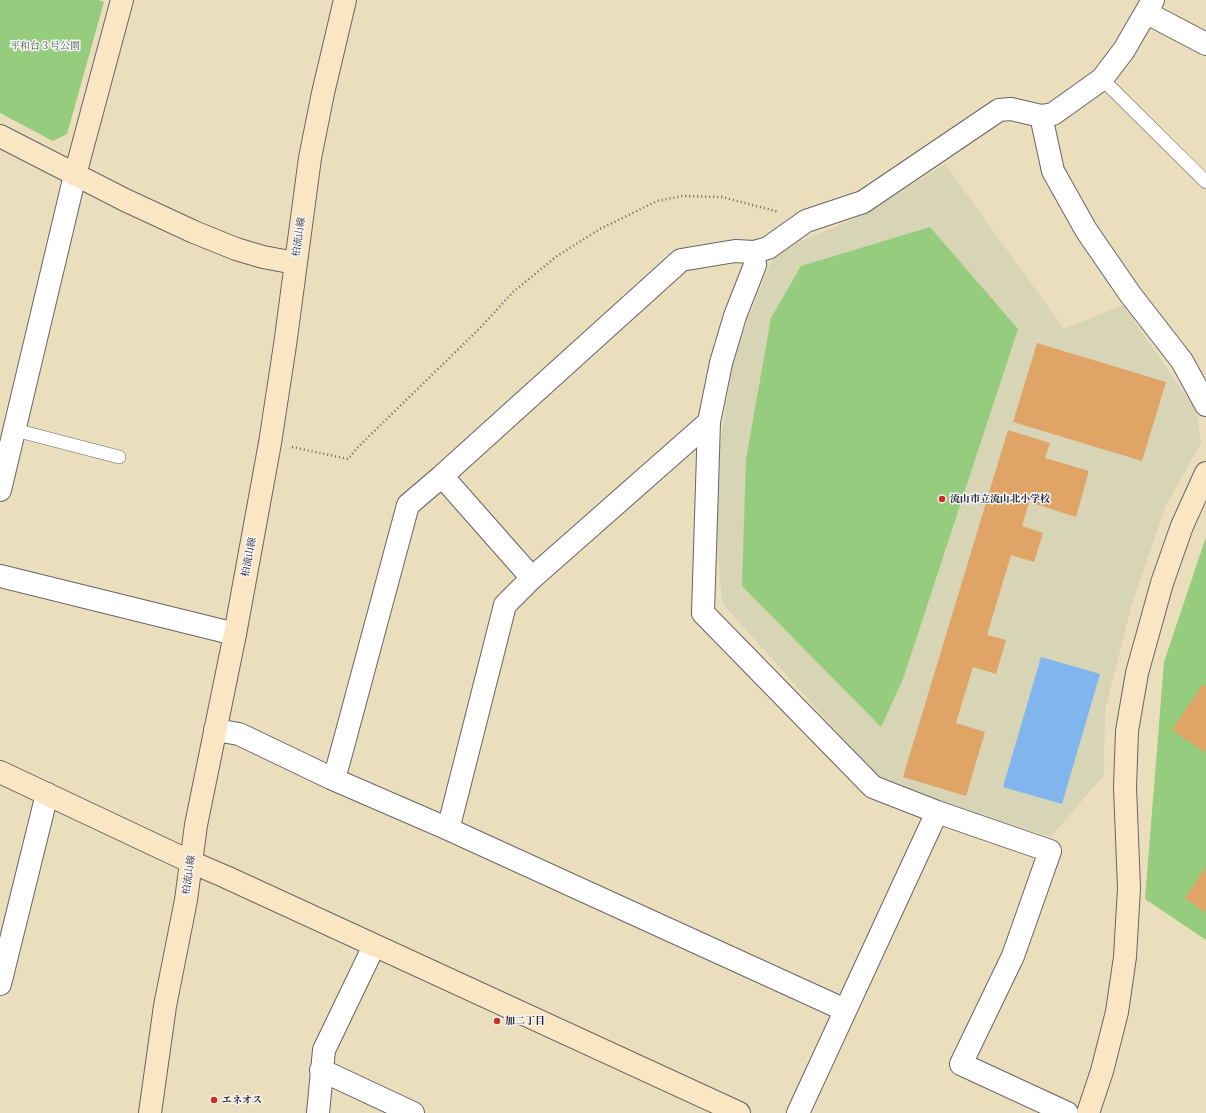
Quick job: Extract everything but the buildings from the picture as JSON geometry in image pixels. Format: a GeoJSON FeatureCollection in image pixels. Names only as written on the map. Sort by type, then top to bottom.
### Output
{"type":"FeatureCollection","features":[{"type":"Feature","properties":{"kind":"street"},"geometry":{"type":"LineString","coordinates":[[0,490],[3,461],[15,430],[75,175],[122,0]]}},
{"type":"Feature","properties":{"kind":"street","name":"柏流山線"},"geometry":{"type":"LineString","coordinates":[[150,1113],[165,1006],[186,900],[196,826],[235,634],[270,443],[285,345],[310,158],[323,93],[345,0]]}},
{"type":"Feature","properties":{"kind":"street"},"geometry":{"type":"LineString","coordinates":[[333,779],[338,766],[408,505],[681,260],[735,251],[754,252],[768,248],[806,221],[863,202],[999,110],[1011,109],[1041,116],[1053,114],[1102,78],[1124,50],[1150,6],[1206,44]]}},
{"type":"Feature","properties":{"kind":"street"},"geometry":{"type":"LineString","coordinates":[[1041,116],[1053,171],[1086,230],[1130,294],[1182,361],[1206,405]]}},
{"type":"Feature","properties":{"kind":"street"},"geometry":{"type":"LineString","coordinates":[[0,136],[161,218],[236,248],[263,257],[295,263]]}},
{"type":"Feature","properties":{"kind":"street"},"geometry":{"type":"LineString","coordinates":[[754,252],[755,265],[735,316],[721,363],[709,422],[703,613],[873,787],[937,812],[1050,851],[1012,956],[962,1064],[1066,1113]]}},
{"type":"Feature","properties":{"kind":"street"},"geometry":{"type":"LineString","coordinates":[[446,828],[451,818],[505,605],[532,578],[709,422]]}},
{"type":"Feature","properties":{"kind":"street"},"geometry":{"type":"LineString","coordinates":[[1088,1113],[1102,1071],[1117,1012],[1125,957],[1129,888],[1125,787],[1127,731],[1137,673],[1162,583],[1182,526],[1206,473]]}},
{"type":"Feature","properties":{"kind":"street"},"geometry":{"type":"LineString","coordinates":[[442,476],[532,578]]}},
{"type":"Feature","properties":{"kind":"street"},"geometry":{"type":"LineString","coordinates":[[0,576],[235,634]]}},
{"type":"Feature","properties":{"kind":"street"},"geometry":{"type":"LineString","coordinates":[[215,730],[239,734],[333,779],[446,828],[845,1010]]}},
{"type":"Feature","properties":{"kind":"street"},"geometry":{"type":"LineString","coordinates":[[0,772],[725,1110]]}},
{"type":"Feature","properties":{"kind":"street"},"geometry":{"type":"LineString","coordinates":[[0,984],[47,794]]}},
{"type":"Feature","properties":{"kind":"street"},"geometry":{"type":"LineString","coordinates":[[798,1113],[937,812]]}},
{"type":"Feature","properties":{"kind":"street"},"geometry":{"type":"LineString","coordinates":[[318,1113],[324,1050],[374,946]]}},
{"type":"Feature","properties":{"kind":"street"},"geometry":{"type":"LineString","coordinates":[[321,1070],[412,1113]]}},
{"type":"Feature","properties":{"kind":"lane"},"geometry":{"type":"LineString","coordinates":[[1102,78],[1206,182]]}},
{"type":"Feature","properties":{"kind":"lane"},"geometry":{"type":"LineString","coordinates":[[15,430],[119,457]]}},
{"type":"Feature","properties":{"kind":"path"},"geometry":{"type":"LineString","coordinates":[[286,446],[348,459],[359,446],[480,328],[513,292],[557,256],[593,233],[657,201],[683,196],[722,197],[791,215],[806,221]]}},
{"type":"Feature","properties":{"kind":"shaded area","name":"流山市立流山北小学校"},"geometry":{"type":"Polygon","coordinates":[[[945,164],[1064,329],[1123,305],[1196,410],[1201,443],[1166,505],[1131,607],[1105,710],[1104,775],[1051,837],[884,784],[722,603],[713,492],[734,354],[775,252],[863,215],[945,164]]]}},
{"type":"Feature","properties":{"kind":"green space","name":"平和台３号公園"},"geometry":{"type":"Polygon","coordinates":[[[0,0],[98,0],[104,2],[67,134],[53,141],[0,113],[0,0]]]}},
{"type":"Feature","properties":{"kind":"green space"},"geometry":{"type":"Polygon","coordinates":[[[930,227],[1018,329],[903,679],[881,727],[742,586],[746,459],[771,318],[801,266],[930,227]]]}},
{"type":"Feature","properties":{"kind":"green space"},"geometry":{"type":"Polygon","coordinates":[[[1206,537],[1206,940],[1145,899],[1164,662],[1206,537]]]}},
{"type":"Feature","properties":{"kind":"water"},"geometry":{"type":"Polygon","coordinates":[[[1041,657],[1100,674],[1062,804],[1003,787],[1041,657]]]}},
{"type":"Feature","properties":{"kind":"place","name":"流山市立流山北小学校"},"geometry":{"type":"Point","coordinates":[942,499]}},
{"type":"Feature","properties":{"kind":"place","name":"加二丁目"},"geometry":{"type":"Point","coordinates":[497,1021]}},
{"type":"Feature","properties":{"kind":"place","name":"エネオス"},"geometry":{"type":"Point","coordinates":[214,1100]}}]}
